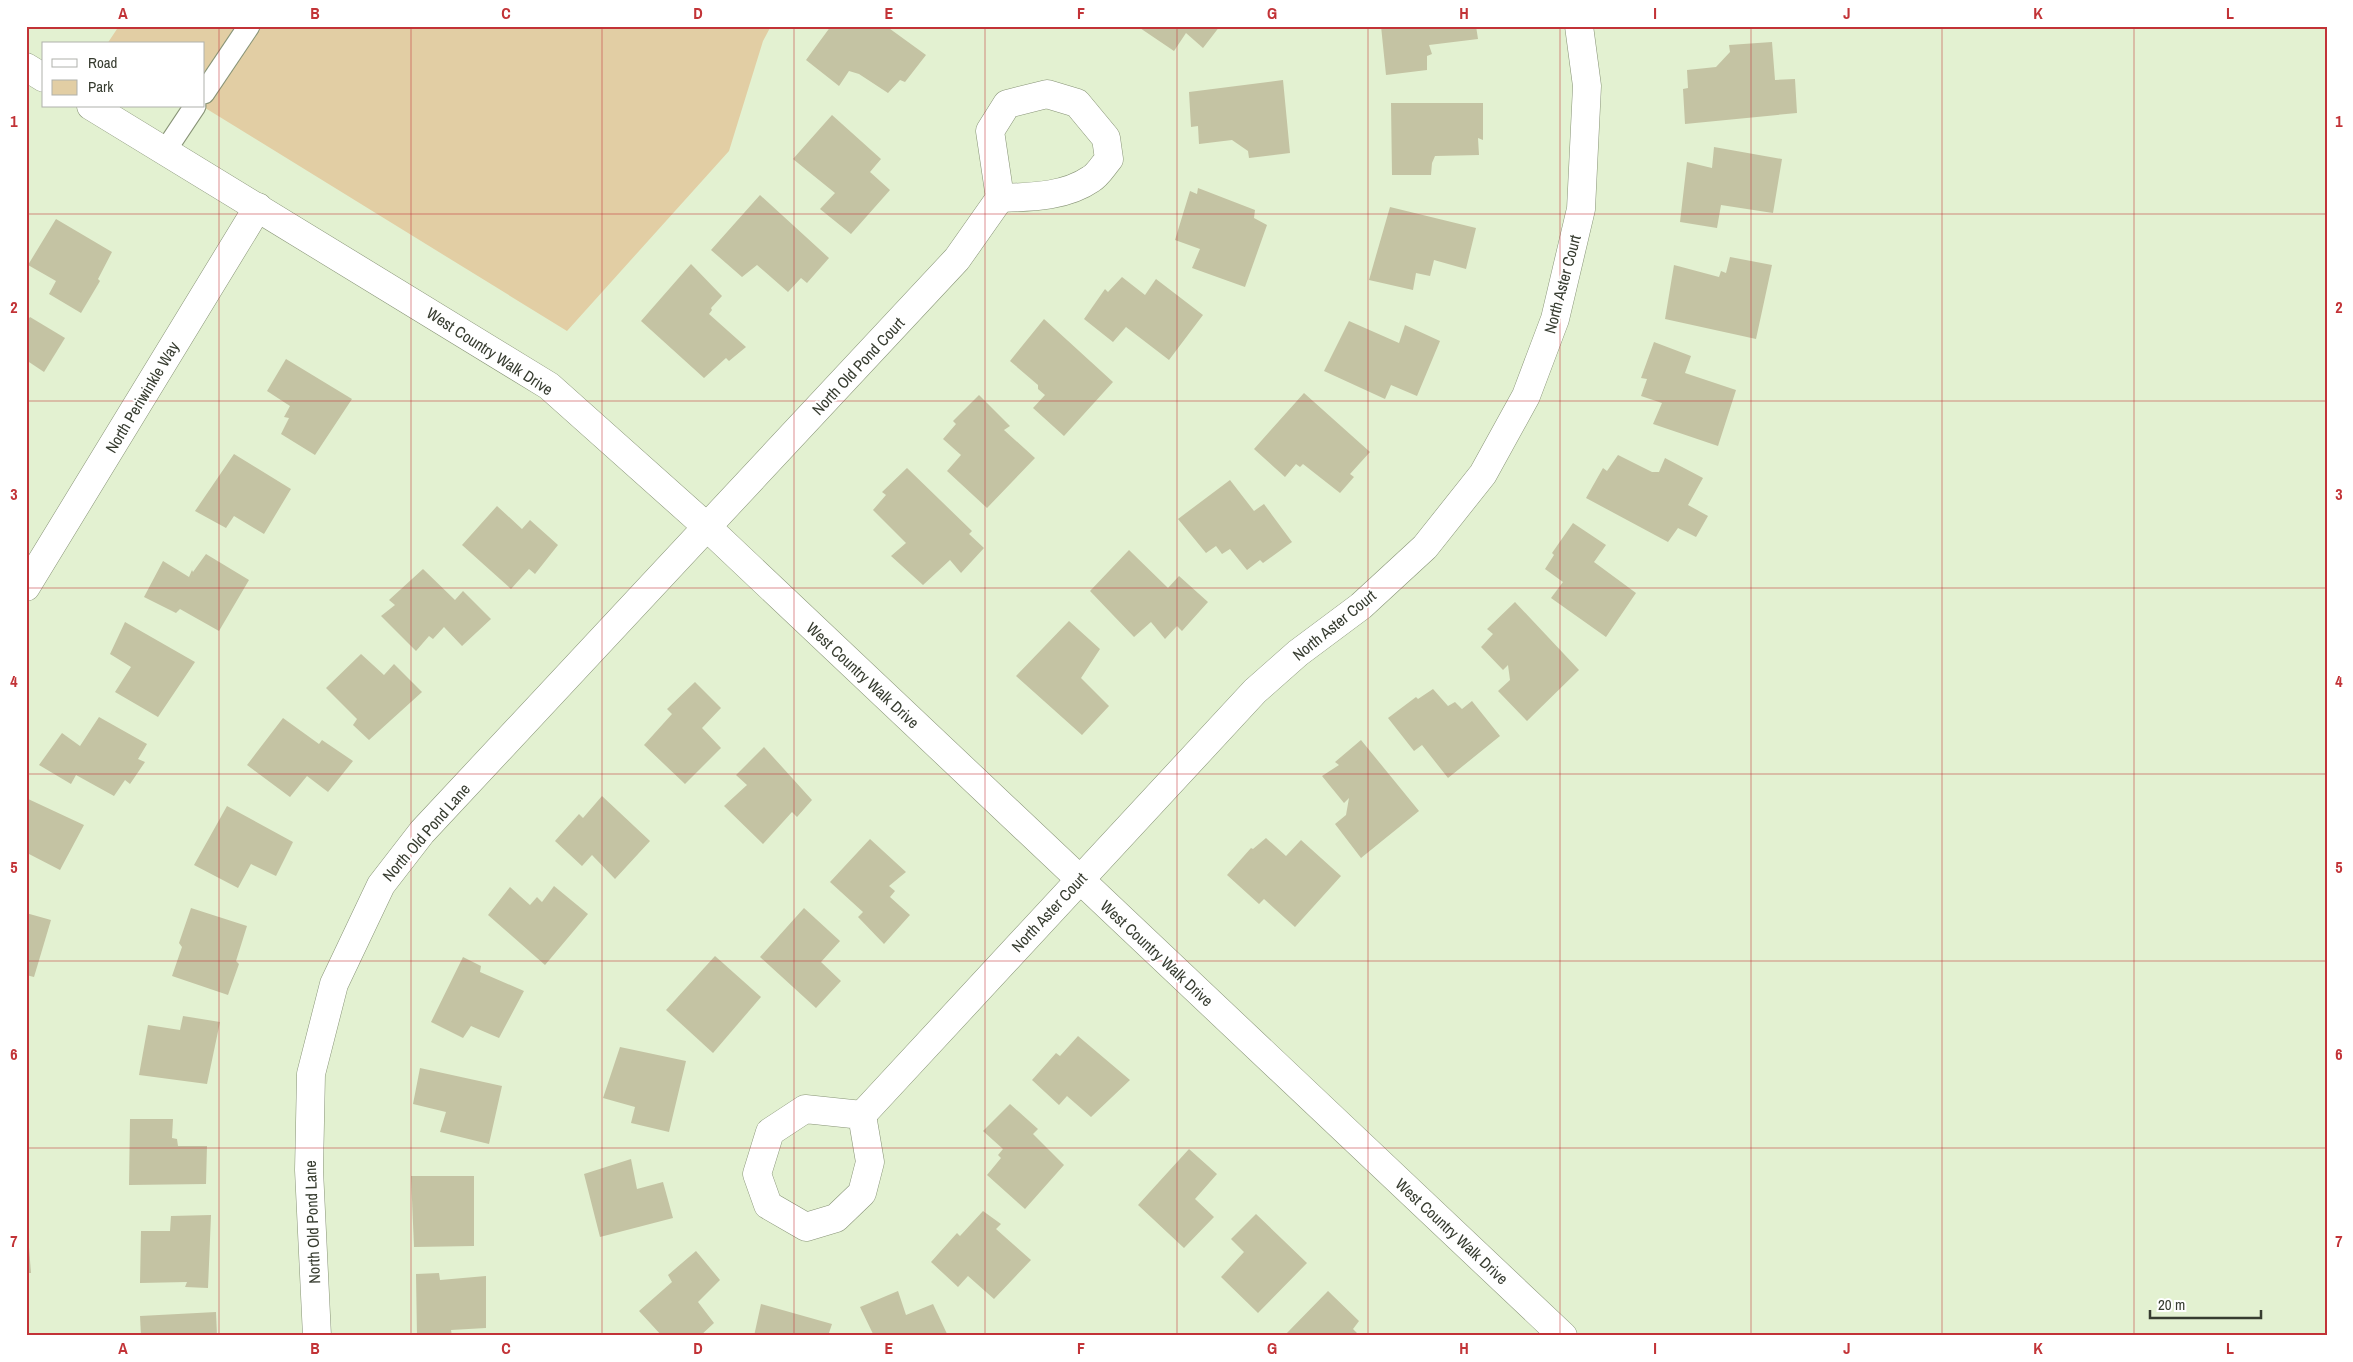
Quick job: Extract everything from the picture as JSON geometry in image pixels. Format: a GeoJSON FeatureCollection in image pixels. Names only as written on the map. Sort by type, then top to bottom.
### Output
{"type":"FeatureCollection","features":[{"type":"Feature","properties":{"kind":"street","name":"North Aster Court"},"geometry":{"type":"LineString","coordinates":[[862,1114],[1255,692],[1298,653],[1361,606],[1425,547],[1482,474],[1526,396],[1555,319],[1581,209],[1587,86],[1580,26]]}},
{"type":"Feature","properties":{"kind":"street"},"geometry":{"type":"LineString","coordinates":[[26,67],[42,77]]}},
{"type":"Feature","properties":{"kind":"street"},"geometry":{"type":"LineString","coordinates":[[1047,94],[1077,103],[1106,138],[1109,159],[1092,179],[1069,190],[1032,197],[1000,198],[990,131],[1007,104],[1047,94]]}},
{"type":"Feature","properties":{"kind":"street","name":"West Country Walk Drive"},"geometry":{"type":"LineString","coordinates":[[94,108],[548,386],[707,527],[1563,1336]]}},
{"type":"Feature","properties":{"kind":"street","name":"North Old Pond Court"},"geometry":{"type":"LineString","coordinates":[[707,527],[957,259],[1000,198]]}},
{"type":"Feature","properties":{"kind":"street","name":"North Periwinkle Way"},"geometry":{"type":"LineString","coordinates":[[26,587],[258,207]]}},
{"type":"Feature","properties":{"kind":"street","name":"North Old Pond Lane"},"geometry":{"type":"LineString","coordinates":[[317,1336],[309,1170],[311,1074],[334,984],[381,885],[422,832],[707,527]]}},
{"type":"Feature","properties":{"kind":"street"},"geometry":{"type":"LineString","coordinates":[[806,1110],[862,1114],[870,1162],[862,1193],[836,1218],[806,1227],[768,1205],[757,1174],[770,1132],[806,1110]]}},
{"type":"Feature","properties":{"kind":"lane"},"geometry":{"type":"LineString","coordinates":[[205,92],[249,26]]}},
{"type":"Feature","properties":{"kind":"lane"},"geometry":{"type":"LineString","coordinates":[[165,151],[194,108]]}},
{"type":"Feature","properties":{"kind":"green space"},"geometry":{"type":"Polygon","coordinates":[[[119,26],[771,26],[763,41],[729,151],[567,331],[205,108],[205,42],[108,42],[119,26]]]}},
{"type":"Feature","properties":{"kind":"building"},"geometry":{"type":"Polygon","coordinates":[[[831,26],[886,26],[926,55],[905,82],[900,80],[888,93],[859,74],[849,71],[839,86],[806,60],[831,26]]]}},
{"type":"Feature","properties":{"kind":"building"},"geometry":{"type":"Polygon","coordinates":[[[1137,26],[1220,26],[1203,48],[1186,33],[1174,51],[1137,26]]]}},
{"type":"Feature","properties":{"kind":"building"},"geometry":{"type":"Polygon","coordinates":[[[1381,26],[1476,26],[1478,39],[1429,45],[1432,54],[1427,56],[1427,70],[1386,75],[1381,26]]]}},
{"type":"Feature","properties":{"kind":"building"},"geometry":{"type":"Polygon","coordinates":[[[1772,42],[1775,80],[1795,79],[1797,113],[1685,124],[1683,89],[1688,88],[1687,70],[1716,67],[1730,52],[1729,45],[1772,42]]]}},
{"type":"Feature","properties":{"kind":"building"},"geometry":{"type":"Polygon","coordinates":[[[1283,80],[1290,153],[1249,158],[1248,151],[1232,140],[1199,144],[1198,126],[1191,127],[1189,92],[1283,80]]]}},
{"type":"Feature","properties":{"kind":"building"},"geometry":{"type":"Polygon","coordinates":[[[1391,103],[1483,103],[1483,140],[1478,138],[1479,155],[1435,156],[1431,175],[1392,175],[1391,103]]]}},
{"type":"Feature","properties":{"kind":"building"},"geometry":{"type":"Polygon","coordinates":[[[832,115],[881,159],[870,172],[890,190],[851,234],[820,209],[835,193],[793,159],[832,115]]]}},
{"type":"Feature","properties":{"kind":"building"},"geometry":{"type":"Polygon","coordinates":[[[1714,147],[1782,159],[1773,213],[1721,205],[1717,228],[1680,222],[1687,162],[1712,168],[1714,147]]]}},
{"type":"Feature","properties":{"kind":"building"},"geometry":{"type":"Polygon","coordinates":[[[1198,188],[1255,210],[1254,218],[1267,225],[1245,287],[1192,268],[1200,249],[1175,240],[1190,191],[1197,194],[1198,188]]]}},
{"type":"Feature","properties":{"kind":"building"},"geometry":{"type":"Polygon","coordinates":[[[760,195],[829,258],[807,283],[801,278],[788,292],[757,265],[742,277],[711,250],[760,195]]]}},
{"type":"Feature","properties":{"kind":"building"},"geometry":{"type":"Polygon","coordinates":[[[1390,207],[1476,228],[1466,269],[1434,260],[1430,276],[1416,273],[1413,290],[1369,280],[1390,207]]]}},
{"type":"Feature","properties":{"kind":"building"},"geometry":{"type":"Polygon","coordinates":[[[56,219],[112,252],[98,279],[100,281],[81,313],[49,294],[56,281],[28,265],[56,219]]]}},
{"type":"Feature","properties":{"kind":"building"},"geometry":{"type":"Polygon","coordinates":[[[1730,257],[1772,265],[1756,339],[1665,319],[1674,265],[1719,277],[1721,271],[1726,273],[1730,257]]]}},
{"type":"Feature","properties":{"kind":"building"},"geometry":{"type":"Polygon","coordinates":[[[691,264],[722,296],[711,308],[712,310],[709,314],[746,347],[729,361],[726,358],[704,378],[641,321],[691,264]]]}},
{"type":"Feature","properties":{"kind":"building"},"geometry":{"type":"Polygon","coordinates":[[[1122,277],[1145,295],[1156,279],[1203,315],[1169,360],[1126,327],[1113,342],[1084,319],[1105,289],[1108,292],[1122,277]]]}},
{"type":"Feature","properties":{"kind":"building"},"geometry":{"type":"Polygon","coordinates":[[[30,317],[65,338],[44,372],[26,360],[26,322],[30,317]]]}},
{"type":"Feature","properties":{"kind":"building"},"geometry":{"type":"Polygon","coordinates":[[[1044,319],[1113,382],[1064,436],[1033,408],[1045,395],[1038,389],[1038,385],[1010,361],[1044,319]]]}},
{"type":"Feature","properties":{"kind":"building"},"geometry":{"type":"Polygon","coordinates":[[[1349,321],[1399,343],[1405,325],[1440,341],[1417,396],[1391,385],[1385,399],[1324,371],[1349,321]]]}},
{"type":"Feature","properties":{"kind":"building"},"geometry":{"type":"Polygon","coordinates":[[[1654,342],[1691,356],[1685,373],[1736,390],[1718,446],[1653,424],[1662,403],[1641,396],[1647,379],[1641,378],[1654,342]]]}},
{"type":"Feature","properties":{"kind":"building"},"geometry":{"type":"Polygon","coordinates":[[[286,359],[352,399],[315,455],[281,434],[289,418],[284,417],[290,406],[267,391],[286,359]]]}},
{"type":"Feature","properties":{"kind":"building"},"geometry":{"type":"Polygon","coordinates":[[[1304,393],[1370,452],[1350,474],[1354,477],[1340,493],[1303,464],[1300,467],[1296,464],[1285,477],[1254,449],[1304,393]]]}},
{"type":"Feature","properties":{"kind":"building"},"geometry":{"type":"Polygon","coordinates":[[[979,395],[1010,426],[1004,430],[1035,458],[987,508],[947,471],[961,455],[943,439],[956,424],[953,421],[979,395]]]}},
{"type":"Feature","properties":{"kind":"building"},"geometry":{"type":"Polygon","coordinates":[[[234,454],[291,489],[264,534],[234,516],[226,528],[195,511],[234,454]]]}},
{"type":"Feature","properties":{"kind":"building"},"geometry":{"type":"Polygon","coordinates":[[[1618,455],[1652,472],[1659,472],[1665,458],[1703,478],[1688,505],[1708,516],[1696,537],[1678,528],[1668,542],[1586,498],[1603,468],[1607,471],[1618,455]]]}},
{"type":"Feature","properties":{"kind":"building"},"geometry":{"type":"Polygon","coordinates":[[[907,468],[972,531],[969,534],[984,548],[961,573],[950,560],[923,585],[891,556],[906,543],[873,510],[886,495],[882,492],[907,468]]]}},
{"type":"Feature","properties":{"kind":"building"},"geometry":{"type":"Polygon","coordinates":[[[1230,480],[1254,511],[1264,504],[1292,542],[1263,563],[1260,560],[1247,570],[1230,549],[1222,554],[1216,546],[1206,553],[1178,519],[1230,480]]]}},
{"type":"Feature","properties":{"kind":"building"},"geometry":{"type":"Polygon","coordinates":[[[497,506],[522,529],[530,520],[558,545],[535,574],[529,569],[511,589],[462,545],[497,506]]]}},
{"type":"Feature","properties":{"kind":"building"},"geometry":{"type":"Polygon","coordinates":[[[1573,523],[1606,545],[1594,562],[1636,593],[1606,637],[1551,598],[1563,582],[1545,569],[1554,555],[1552,553],[1573,523]]]}},
{"type":"Feature","properties":{"kind":"building"},"geometry":{"type":"Polygon","coordinates":[[[1129,550],[1168,588],[1179,576],[1208,602],[1182,631],[1177,626],[1165,639],[1151,622],[1134,637],[1090,591],[1129,550]]]}},
{"type":"Feature","properties":{"kind":"building"},"geometry":{"type":"Polygon","coordinates":[[[206,554],[249,580],[219,631],[180,609],[176,613],[144,597],[163,561],[189,577],[192,570],[193,572],[206,554]]]}},
{"type":"Feature","properties":{"kind":"building"},"geometry":{"type":"Polygon","coordinates":[[[423,569],[455,600],[463,591],[491,619],[462,646],[444,627],[433,639],[429,636],[416,651],[381,616],[395,605],[389,600],[423,569]]]}},
{"type":"Feature","properties":{"kind":"building"},"geometry":{"type":"Polygon","coordinates":[[[1515,602],[1579,670],[1527,721],[1498,691],[1510,680],[1508,665],[1503,670],[1481,647],[1493,634],[1487,629],[1515,602]]]}},
{"type":"Feature","properties":{"kind":"building"},"geometry":{"type":"Polygon","coordinates":[[[1069,621],[1100,649],[1081,678],[1109,706],[1082,735],[1016,676],[1069,621]]]}},
{"type":"Feature","properties":{"kind":"building"},"geometry":{"type":"Polygon","coordinates":[[[125,622],[195,662],[158,717],[115,692],[131,667],[110,654],[125,622]]]}},
{"type":"Feature","properties":{"kind":"building"},"geometry":{"type":"Polygon","coordinates":[[[361,654],[384,675],[394,664],[422,692],[369,740],[353,725],[357,719],[326,688],[361,654]]]}},
{"type":"Feature","properties":{"kind":"building"},"geometry":{"type":"Polygon","coordinates":[[[695,682],[721,708],[702,728],[721,748],[685,784],[644,745],[672,714],[667,709],[695,682]]]}},
{"type":"Feature","properties":{"kind":"building"},"geometry":{"type":"Polygon","coordinates":[[[1433,689],[1448,706],[1455,702],[1462,709],[1472,701],[1500,736],[1448,778],[1422,745],[1414,751],[1388,718],[1416,697],[1418,699],[1433,689]]]}},
{"type":"Feature","properties":{"kind":"building"},"geometry":{"type":"Polygon","coordinates":[[[99,717],[147,744],[138,759],[145,762],[130,784],[125,780],[114,796],[76,775],[71,784],[39,765],[62,733],[80,746],[99,717]]]}},
{"type":"Feature","properties":{"kind":"building"},"geometry":{"type":"Polygon","coordinates":[[[283,718],[319,744],[322,740],[353,761],[328,792],[307,776],[290,797],[247,765],[283,718]]]}},
{"type":"Feature","properties":{"kind":"building"},"geometry":{"type":"Polygon","coordinates":[[[1361,740],[1419,811],[1361,858],[1335,824],[1346,815],[1349,798],[1344,803],[1322,776],[1339,765],[1335,762],[1361,740]]]}},
{"type":"Feature","properties":{"kind":"building"},"geometry":{"type":"Polygon","coordinates":[[[764,747],[812,800],[797,817],[792,812],[763,844],[724,806],[747,785],[736,775],[764,747]]]}},
{"type":"Feature","properties":{"kind":"building"},"geometry":{"type":"Polygon","coordinates":[[[602,796],[650,841],[615,879],[592,855],[582,866],[555,841],[579,814],[583,818],[602,796]]]}},
{"type":"Feature","properties":{"kind":"building"},"geometry":{"type":"Polygon","coordinates":[[[26,798],[84,825],[60,870],[29,854],[26,859],[26,798]]]}},
{"type":"Feature","properties":{"kind":"building"},"geometry":{"type":"Polygon","coordinates":[[[227,806],[293,842],[276,876],[251,864],[238,888],[194,865],[227,806]]]}},
{"type":"Feature","properties":{"kind":"building"},"geometry":{"type":"Polygon","coordinates":[[[1266,838],[1286,856],[1301,840],[1341,876],[1295,927],[1264,899],[1259,904],[1227,875],[1251,848],[1253,849],[1266,838]]]}},
{"type":"Feature","properties":{"kind":"building"},"geometry":{"type":"Polygon","coordinates":[[[870,839],[906,872],[889,886],[895,891],[890,897],[910,915],[884,944],[858,917],[863,912],[830,882],[870,839]]]}},
{"type":"Feature","properties":{"kind":"building"},"geometry":{"type":"Polygon","coordinates":[[[554,886],[588,914],[545,965],[488,915],[510,887],[530,905],[537,897],[542,902],[554,886]]]}},
{"type":"Feature","properties":{"kind":"building"},"geometry":{"type":"Polygon","coordinates":[[[191,908],[247,926],[236,961],[239,964],[228,995],[172,976],[182,947],[179,943],[191,908]]]}},
{"type":"Feature","properties":{"kind":"building"},"geometry":{"type":"Polygon","coordinates":[[[804,908],[840,941],[821,962],[841,981],[816,1008],[760,957],[804,908]]]}},
{"type":"Feature","properties":{"kind":"building"},"geometry":{"type":"Polygon","coordinates":[[[26,913],[51,920],[34,977],[26,975],[26,913]]]}},
{"type":"Feature","properties":{"kind":"building"},"geometry":{"type":"Polygon","coordinates":[[[715,956],[761,997],[713,1053],[666,1010],[715,956]]]}},
{"type":"Feature","properties":{"kind":"building"},"geometry":{"type":"Polygon","coordinates":[[[463,957],[481,966],[480,972],[524,991],[499,1038],[471,1026],[463,1038],[431,1022],[463,957]]]}},
{"type":"Feature","properties":{"kind":"building"},"geometry":{"type":"Polygon","coordinates":[[[183,1016],[220,1022],[207,1084],[139,1075],[148,1025],[180,1030],[183,1016]]]}},
{"type":"Feature","properties":{"kind":"building"},"geometry":{"type":"Polygon","coordinates":[[[1078,1036],[1130,1080],[1091,1117],[1067,1096],[1059,1105],[1032,1080],[1056,1053],[1060,1056],[1078,1036]]]}},
{"type":"Feature","properties":{"kind":"building"},"geometry":{"type":"Polygon","coordinates":[[[620,1047],[686,1061],[669,1132],[631,1123],[635,1107],[603,1098],[620,1047]]]}},
{"type":"Feature","properties":{"kind":"building"},"geometry":{"type":"Polygon","coordinates":[[[420,1068],[502,1086],[489,1144],[440,1132],[446,1112],[413,1104],[420,1068]]]}},
{"type":"Feature","properties":{"kind":"building"},"geometry":{"type":"Polygon","coordinates":[[[1010,1104],[1038,1129],[1033,1134],[1064,1165],[1025,1209],[987,1175],[1001,1158],[998,1155],[1003,1149],[983,1131],[1010,1104]]]}},
{"type":"Feature","properties":{"kind":"building"},"geometry":{"type":"Polygon","coordinates":[[[130,1119],[173,1119],[172,1138],[177,1139],[178,1146],[207,1146],[206,1184],[129,1185],[130,1119]]]}},
{"type":"Feature","properties":{"kind":"building"},"geometry":{"type":"Polygon","coordinates":[[[1189,1149],[1217,1174],[1195,1199],[1214,1217],[1184,1248],[1138,1205],[1189,1149]]]}},
{"type":"Feature","properties":{"kind":"building"},"geometry":{"type":"Polygon","coordinates":[[[631,1159],[637,1189],[663,1182],[673,1218],[600,1237],[584,1174],[631,1159]]]}},
{"type":"Feature","properties":{"kind":"building"},"geometry":{"type":"Polygon","coordinates":[[[411,1176],[474,1176],[474,1246],[414,1247],[411,1176]]]}},
{"type":"Feature","properties":{"kind":"building"},"geometry":{"type":"Polygon","coordinates":[[[983,1211],[1001,1224],[996,1229],[1031,1260],[994,1299],[968,1276],[958,1287],[931,1262],[957,1233],[960,1236],[983,1211]]]}},
{"type":"Feature","properties":{"kind":"building"},"geometry":{"type":"Polygon","coordinates":[[[1256,1214],[1307,1263],[1258,1313],[1221,1277],[1244,1252],[1231,1239],[1256,1214]]]}},
{"type":"Feature","properties":{"kind":"building"},"geometry":{"type":"Polygon","coordinates":[[[211,1215],[208,1288],[185,1287],[187,1282],[140,1283],[141,1231],[170,1231],[171,1216],[211,1215]]]}},
{"type":"Feature","properties":{"kind":"building"},"geometry":{"type":"Polygon","coordinates":[[[26,1235],[28,1235],[31,1273],[26,1273],[26,1235]]]}},
{"type":"Feature","properties":{"kind":"building"},"geometry":{"type":"Polygon","coordinates":[[[696,1251],[720,1280],[698,1302],[714,1323],[700,1336],[662,1336],[639,1311],[672,1282],[668,1275],[696,1251]]]}},
{"type":"Feature","properties":{"kind":"building"},"geometry":{"type":"Polygon","coordinates":[[[439,1273],[440,1280],[486,1276],[486,1328],[451,1330],[452,1336],[417,1336],[416,1274],[439,1273]]]}},
{"type":"Feature","properties":{"kind":"building"},"geometry":{"type":"Polygon","coordinates":[[[898,1291],[906,1315],[933,1304],[948,1336],[874,1336],[860,1307],[898,1291]]]}},
{"type":"Feature","properties":{"kind":"building"},"geometry":{"type":"Polygon","coordinates":[[[1328,1291],[1359,1321],[1353,1329],[1360,1336],[1284,1336],[1328,1291]]]}},
{"type":"Feature","properties":{"kind":"building"},"geometry":{"type":"Polygon","coordinates":[[[761,1304],[832,1324],[828,1336],[754,1336],[761,1304]]]}},
{"type":"Feature","properties":{"kind":"building"},"geometry":{"type":"Polygon","coordinates":[[[216,1312],[217,1336],[141,1336],[140,1316],[216,1312]]]}}]}
